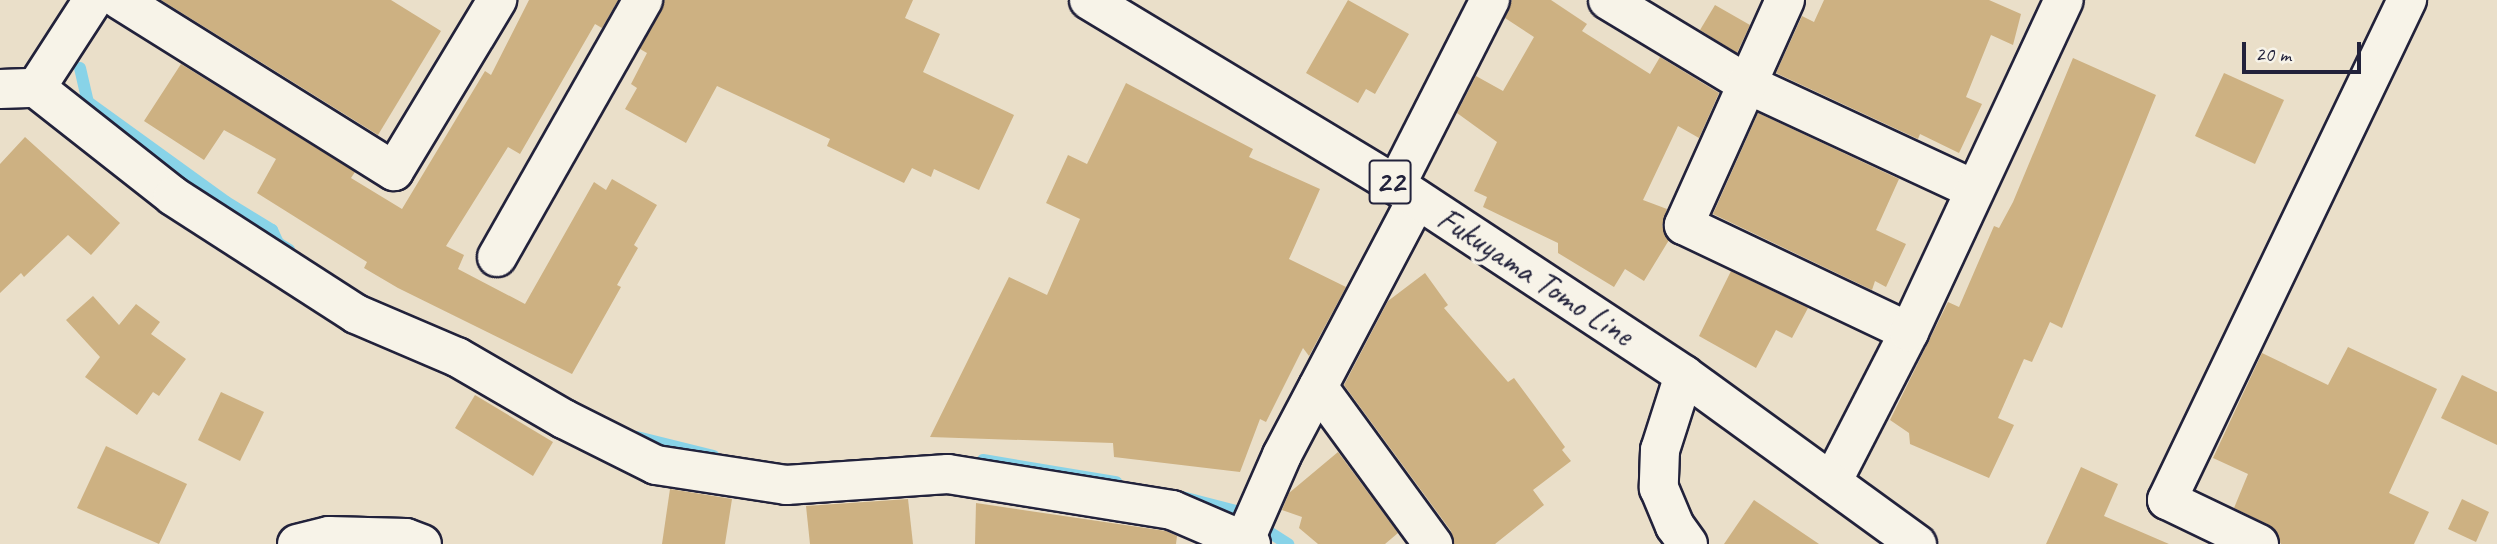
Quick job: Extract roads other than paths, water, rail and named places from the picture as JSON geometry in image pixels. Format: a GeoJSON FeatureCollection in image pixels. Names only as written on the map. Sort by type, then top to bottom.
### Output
{"type":"FeatureCollection","features":[{"type":"Feature","properties":{"kind":"street"},"geometry":{"type":"LineString","coordinates":[[93,0],[11,95],[356,314],[457,356],[564,419],[656,465],[786,485],[948,474],[1172,510],[1250,534],[1282,455],[1318,387],[1490,0]]}},
{"type":"Feature","properties":{"kind":"street"},"geometry":{"type":"LineString","coordinates":[[120,0],[394,171],[497,0]]}},
{"type":"Feature","properties":{"kind":"street"},"geometry":{"type":"LineString","coordinates":[[497,257],[643,0]]}},
{"type":"Feature","properties":{"kind":"street","name":"Fukuyama Tomo Line"},"geometry":{"type":"LineString","coordinates":[[1088,0],[1406,192],[1684,376],[1917,544]]}},
{"type":"Feature","properties":{"kind":"street"},"geometry":{"type":"LineString","coordinates":[[1608,0],[1747,84],[1975,190]]}},
{"type":"Feature","properties":{"kind":"street"},"geometry":{"type":"LineString","coordinates":[[1785,0],[1684,225],[1909,332]]}},
{"type":"Feature","properties":{"kind":"street"},"geometry":{"type":"LineString","coordinates":[[1832,482],[1909,332],[2064,0]]}},
{"type":"Feature","properties":{"kind":"street"},"geometry":{"type":"LineString","coordinates":[[2259,544],[2167,500],[2407,0]]}},
{"type":"Feature","properties":{"kind":"street"},"geometry":{"type":"LineString","coordinates":[[1684,376],[1660,450],[1659,488],[1688,544]]}},
{"type":"Feature","properties":{"kind":"street"},"geometry":{"type":"LineString","coordinates":[[1318,387],[1433,544]]}},
{"type":"Feature","properties":{"kind":"street"},"geometry":{"type":"LineString","coordinates":[[323,542],[406,538],[422,544]]}},
{"type":"Feature","properties":{"kind":"waterway"},"geometry":{"type":"LineString","coordinates":[[80,68],[88,102],[226,202],[272,230],[278,243],[289,250]]}},
{"type":"Feature","properties":{"kind":"waterway"},"geometry":{"type":"LineString","coordinates":[[637,437],[714,456]]}},
{"type":"Feature","properties":{"kind":"waterway"},"geometry":{"type":"LineString","coordinates":[[983,460],[1116,482]]}},
{"type":"Feature","properties":{"kind":"waterway"},"geometry":{"type":"LineString","coordinates":[[1182,497],[1236,511],[1288,544]]}}]}
